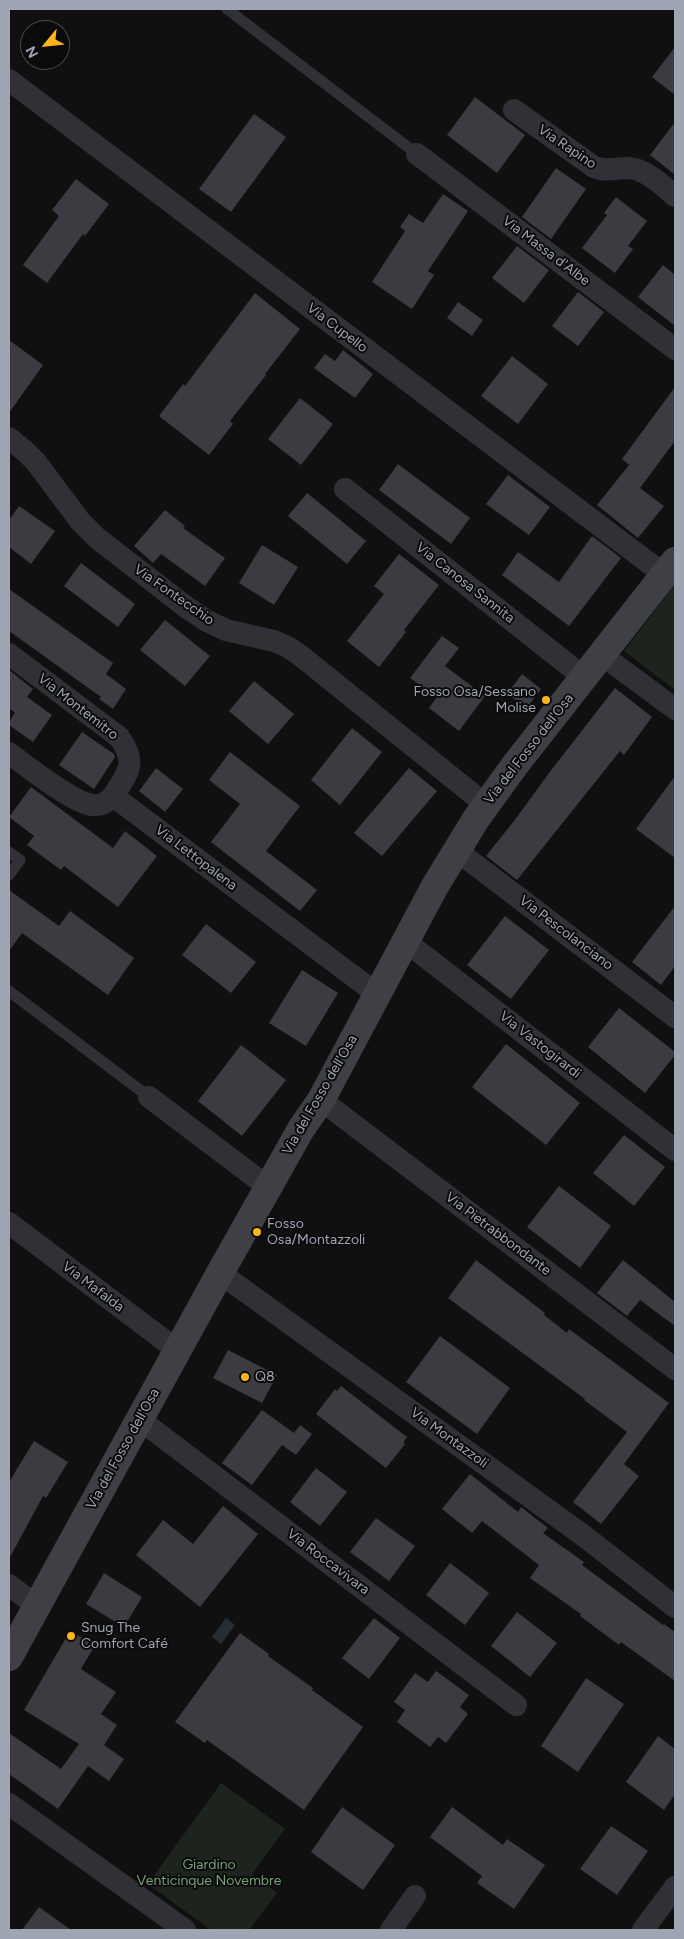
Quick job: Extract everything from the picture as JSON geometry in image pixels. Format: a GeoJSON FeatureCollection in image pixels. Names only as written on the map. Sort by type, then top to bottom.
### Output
{"type":"FeatureCollection","features":[{"type":"Feature","properties":{"kind":"street","name":"Via Cupello"},"geometry":{"type":"LineString","coordinates":[[9,80],[670,568]]}},
{"type":"Feature","properties":{"kind":"street","name":"Via Rapino"},"geometry":{"type":"LineString","coordinates":[[514,110],[594,167],[606,170],[628,168],[639,171],[646,174],[675,196]]}},
{"type":"Feature","properties":{"kind":"street","name":"Via Massa d'Albe"},"geometry":{"type":"LineString","coordinates":[[417,154],[675,349]]}},
{"type":"Feature","properties":{"kind":"street","name":"Via Fontecchio"},"geometry":{"type":"LineString","coordinates":[[9,438],[36,462],[80,521],[118,555],[207,621],[226,630],[274,641],[288,647],[486,804]]}},
{"type":"Feature","properties":{"kind":"street","name":"Via Canosa Sannita"},"geometry":{"type":"LineString","coordinates":[[345,489],[585,678]]}},
{"type":"Feature","properties":{"kind":"street","name":"Via del Fosso dell'Osa"},"geometry":{"type":"LineString","coordinates":[[9,1657],[301,1128],[321,1100],[405,941],[456,850],[486,804],[670,568]]}},
{"type":"Feature","properties":{"kind":"street","name":"Via Montemitro"},"geometry":{"type":"LineString","coordinates":[[9,654],[119,737],[129,753],[129,769],[112,796]]}},
{"type":"Feature","properties":{"kind":"street"},"geometry":{"type":"LineString","coordinates":[[602,655],[675,710]]}},
{"type":"Feature","properties":{"kind":"street"},"geometry":{"type":"LineString","coordinates":[[9,753],[80,801],[100,805],[112,796]]}},
{"type":"Feature","properties":{"kind":"street","name":"Via Lettopalena"},"geometry":{"type":"LineString","coordinates":[[112,796],[377,994]]}},
{"type":"Feature","properties":{"kind":"street","name":"Via Pescolanciano"},"geometry":{"type":"LineString","coordinates":[[456,850],[675,1017]]}},
{"type":"Feature","properties":{"kind":"street","name":"Via Vastogirardi"},"geometry":{"type":"LineString","coordinates":[[405,941],[675,1150]]}},
{"type":"Feature","properties":{"kind":"street"},"geometry":{"type":"LineString","coordinates":[[149,1097],[268,1187]]}},
{"type":"Feature","properties":{"kind":"street","name":"Via Pietrabbondante"},"geometry":{"type":"LineString","coordinates":[[321,1100],[675,1369]]}},
{"type":"Feature","properties":{"kind":"street","name":"Via Mafalda"},"geometry":{"type":"LineString","coordinates":[[9,1224],[178,1350]]}},
{"type":"Feature","properties":{"kind":"street","name":"Via Montazzoli"},"geometry":{"type":"LineString","coordinates":[[220,1273],[584,1536],[675,1606]]}},
{"type":"Feature","properties":{"kind":"street","name":"Via Roccavivara"},"geometry":{"type":"LineString","coordinates":[[139,1419],[516,1705]]}},
{"type":"Feature","properties":{"kind":"street"},"geometry":{"type":"LineString","coordinates":[[9,1584],[37,1606]]}},
{"type":"Feature","properties":{"kind":"street"},"geometry":{"type":"LineString","coordinates":[[9,1804],[185,1930]]}},
{"type":"Feature","properties":{"kind":"street"},"geometry":{"type":"LineString","coordinates":[[643,1930],[675,1887]]}},
{"type":"Feature","properties":{"kind":"street"},"geometry":{"type":"LineString","coordinates":[[391,1930],[415,1896]]}},
{"type":"Feature","properties":{"kind":"lane"},"geometry":{"type":"LineString","coordinates":[[227,9],[417,154]]}},
{"type":"Feature","properties":{"kind":"lane"},"geometry":{"type":"LineString","coordinates":[[9,852],[20,860],[9,876]]}},
{"type":"Feature","properties":{"kind":"lane"},"geometry":{"type":"LineString","coordinates":[[9,991],[149,1097]]}},
{"type":"Feature","properties":{"kind":"green space"},"geometry":{"type":"Polygon","coordinates":[[[675,584],[675,690],[624,651],[675,584]]]}},
{"type":"Feature","properties":{"kind":"green space","name":"Giardino Venticinque Novembre"},"geometry":{"type":"Polygon","coordinates":[[[221,1783],[285,1829],[252,1874],[277,1893],[249,1930],[211,1930],[148,1884],[221,1783]]]}},
{"type":"Feature","properties":{"kind":"shaded area"},"geometry":{"type":"Polygon","coordinates":[[[226,1618],[235,1625],[221,1644],[212,1637],[226,1618]]]}},
{"type":"Feature","properties":{"kind":"building"},"geometry":{"type":"Polygon","coordinates":[[[675,47],[675,95],[652,77],[675,47]]]}},
{"type":"Feature","properties":{"kind":"building"},"geometry":{"type":"Polygon","coordinates":[[[475,97],[525,135],[497,173],[447,135],[475,97]]]}},
{"type":"Feature","properties":{"kind":"building"},"geometry":{"type":"Polygon","coordinates":[[[254,114],[286,137],[231,212],[199,189],[254,114]]]}},
{"type":"Feature","properties":{"kind":"building"},"geometry":{"type":"Polygon","coordinates":[[[675,122],[675,175],[650,155],[675,122]]]}},
{"type":"Feature","properties":{"kind":"building"},"geometry":{"type":"Polygon","coordinates":[[[556,168],[586,189],[551,239],[522,217],[556,168]]]}},
{"type":"Feature","properties":{"kind":"building"},"geometry":{"type":"Polygon","coordinates":[[[76,179],[109,204],[85,236],[83,234],[47,283],[23,265],[59,216],[52,210],[76,179]]]}},
{"type":"Feature","properties":{"kind":"building"},"geometry":{"type":"Polygon","coordinates":[[[443,194],[468,211],[428,271],[434,275],[412,309],[372,282],[405,231],[400,227],[409,214],[423,223],[443,194]]]}},
{"type":"Feature","properties":{"kind":"building"},"geometry":{"type":"Polygon","coordinates":[[[616,197],[647,221],[628,246],[633,249],[615,273],[582,248],[607,215],[604,213],[616,197]]]}},
{"type":"Feature","properties":{"kind":"building"},"geometry":{"type":"Polygon","coordinates":[[[517,246],[549,270],[524,303],[492,278],[517,246]]]}},
{"type":"Feature","properties":{"kind":"building"},"geometry":{"type":"Polygon","coordinates":[[[663,265],[675,275],[675,326],[638,297],[663,265]]]}},
{"type":"Feature","properties":{"kind":"building"},"geometry":{"type":"Polygon","coordinates":[[[578,292],[604,312],[578,346],[552,326],[578,292]]]}},
{"type":"Feature","properties":{"kind":"building"},"geometry":{"type":"Polygon","coordinates":[[[255,293],[300,329],[230,421],[233,424],[209,455],[159,416],[183,384],[185,386],[255,293]]]}},
{"type":"Feature","properties":{"kind":"building"},"geometry":{"type":"Polygon","coordinates":[[[458,302],[483,320],[472,336],[447,318],[458,302]]]}},
{"type":"Feature","properties":{"kind":"building"},"geometry":{"type":"Polygon","coordinates":[[[9,340],[43,365],[9,413],[9,340]]]}},
{"type":"Feature","properties":{"kind":"building"},"geometry":{"type":"Polygon","coordinates":[[[343,350],[373,374],[355,398],[314,368],[325,354],[335,361],[343,350]]]}},
{"type":"Feature","properties":{"kind":"building"},"geometry":{"type":"Polygon","coordinates":[[[512,356],[548,384],[518,424],[481,396],[512,356]]]}},
{"type":"Feature","properties":{"kind":"building"},"geometry":{"type":"Polygon","coordinates":[[[675,387],[675,441],[640,488],[664,506],[638,538],[597,505],[629,465],[622,459],[675,387]]]}},
{"type":"Feature","properties":{"kind":"building"},"geometry":{"type":"Polygon","coordinates":[[[300,398],[333,424],[301,465],[268,439],[300,398]]]}},
{"type":"Feature","properties":{"kind":"building"},"geometry":{"type":"Polygon","coordinates":[[[398,464],[470,518],[451,544],[379,490],[398,464]]]}},
{"type":"Feature","properties":{"kind":"building"},"geometry":{"type":"Polygon","coordinates":[[[508,475],[550,507],[529,535],[486,504],[508,475]]]}},
{"type":"Feature","properties":{"kind":"building"},"geometry":{"type":"Polygon","coordinates":[[[307,493],[366,541],[347,564],[288,516],[307,493]]]}},
{"type":"Feature","properties":{"kind":"building"},"geometry":{"type":"Polygon","coordinates":[[[19,506],[55,531],[31,564],[9,547],[9,520],[19,506]]]}},
{"type":"Feature","properties":{"kind":"building"},"geometry":{"type":"Polygon","coordinates":[[[165,510],[185,526],[183,528],[225,558],[205,586],[161,554],[153,563],[134,546],[165,510]]]}},
{"type":"Feature","properties":{"kind":"building"},"geometry":{"type":"Polygon","coordinates":[[[592,536],[621,558],[569,626],[502,575],[518,552],[559,582],[592,536]]]}},
{"type":"Feature","properties":{"kind":"building"},"geometry":{"type":"Polygon","coordinates":[[[262,545],[298,567],[274,605],[239,583],[262,545]]]}},
{"type":"Feature","properties":{"kind":"building"},"geometry":{"type":"Polygon","coordinates":[[[399,554],[439,585],[404,630],[406,632],[379,667],[347,641],[384,594],[374,586],[399,554]]]}},
{"type":"Feature","properties":{"kind":"building"},"geometry":{"type":"Polygon","coordinates":[[[81,563],[135,604],[118,627],[64,586],[81,563]]]}},
{"type":"Feature","properties":{"kind":"building"},"geometry":{"type":"Polygon","coordinates":[[[9,589],[113,663],[106,674],[126,689],[113,709],[99,699],[101,697],[9,631],[9,589]]]}},
{"type":"Feature","properties":{"kind":"building"},"geometry":{"type":"Polygon","coordinates":[[[165,620],[210,656],[185,686],[140,650],[165,620]]]}},
{"type":"Feature","properties":{"kind":"building"},"geometry":{"type":"Polygon","coordinates":[[[442,636],[459,648],[445,666],[485,696],[459,731],[429,708],[437,697],[410,678],[442,636]]]}},
{"type":"Feature","properties":{"kind":"building"},"geometry":{"type":"Polygon","coordinates":[[[9,670],[33,689],[27,697],[52,715],[33,742],[9,725],[15,713],[9,708],[9,670]]]}},
{"type":"Feature","properties":{"kind":"building"},"geometry":{"type":"Polygon","coordinates":[[[522,674],[541,689],[527,708],[507,694],[522,674]]]}},
{"type":"Feature","properties":{"kind":"building"},"geometry":{"type":"Polygon","coordinates":[[[254,681],[294,714],[268,744],[229,711],[254,681]]]}},
{"type":"Feature","properties":{"kind":"building"},"geometry":{"type":"Polygon","coordinates":[[[615,688],[652,717],[624,755],[620,751],[517,880],[486,856],[615,688]]]}},
{"type":"Feature","properties":{"kind":"building"},"geometry":{"type":"Polygon","coordinates":[[[352,728],[382,752],[340,805],[311,780],[352,728]]]}},
{"type":"Feature","properties":{"kind":"building"},"geometry":{"type":"Polygon","coordinates":[[[82,732],[114,754],[115,757],[94,789],[59,765],[82,732]]]}},
{"type":"Feature","properties":{"kind":"building"},"geometry":{"type":"Polygon","coordinates":[[[230,752],[300,806],[266,851],[317,890],[300,911],[211,842],[240,804],[209,780],[230,752]]]}},
{"type":"Feature","properties":{"kind":"building"},"geometry":{"type":"Polygon","coordinates":[[[156,768],[183,789],[165,812],[139,791],[156,768]]]}},
{"type":"Feature","properties":{"kind":"building"},"geometry":{"type":"Polygon","coordinates":[[[409,768],[437,791],[382,856],[354,833],[409,768]]]}},
{"type":"Feature","properties":{"kind":"building"},"geometry":{"type":"Polygon","coordinates":[[[675,776],[675,858],[636,829],[675,776]]]}},
{"type":"Feature","properties":{"kind":"building"},"geometry":{"type":"Polygon","coordinates":[[[31,787],[113,848],[125,831],[157,856],[118,907],[64,866],[61,870],[27,845],[34,836],[9,817],[31,787]]]}},
{"type":"Feature","properties":{"kind":"building"},"geometry":{"type":"Polygon","coordinates":[[[9,890],[59,926],[70,911],[134,958],[108,995],[22,933],[9,951],[9,890]]]}},
{"type":"Feature","properties":{"kind":"building"},"geometry":{"type":"Polygon","coordinates":[[[675,906],[675,966],[661,985],[632,962],[675,906]]]}},
{"type":"Feature","properties":{"kind":"building"},"geometry":{"type":"Polygon","coordinates":[[[505,916],[549,950],[511,999],[467,965],[505,916]]]}},
{"type":"Feature","properties":{"kind":"building"},"geometry":{"type":"Polygon","coordinates":[[[206,924],[256,962],[231,993],[182,955],[206,924]]]}},
{"type":"Feature","properties":{"kind":"building"},"geometry":{"type":"Polygon","coordinates":[[[302,970],[338,993],[306,1046],[269,1023],[302,970]]]}},
{"type":"Feature","properties":{"kind":"building"},"geometry":{"type":"Polygon","coordinates":[[[619,1008],[675,1052],[675,1055],[645,1093],[588,1047],[619,1008]]]}},
{"type":"Feature","properties":{"kind":"building"},"geometry":{"type":"Polygon","coordinates":[[[506,1044],[580,1103],[546,1145],[472,1087],[506,1044]]]}},
{"type":"Feature","properties":{"kind":"building"},"geometry":{"type":"Polygon","coordinates":[[[241,1045],[286,1080],[242,1136],[198,1101],[241,1045]]]}},
{"type":"Feature","properties":{"kind":"building"},"geometry":{"type":"Polygon","coordinates":[[[624,1135],[665,1167],[634,1206],[593,1173],[624,1135]]]}},
{"type":"Feature","properties":{"kind":"building"},"geometry":{"type":"Polygon","coordinates":[[[559,1186],[611,1226],[580,1268],[527,1227],[559,1186]]]}},
{"type":"Feature","properties":{"kind":"building"},"geometry":{"type":"Polygon","coordinates":[[[476,1260],[545,1313],[544,1315],[567,1333],[569,1329],[669,1403],[624,1464],[639,1476],[601,1524],[573,1502],[627,1432],[448,1298],[476,1260]]]}},
{"type":"Feature","properties":{"kind":"building"},"geometry":{"type":"Polygon","coordinates":[[[623,1260],[675,1302],[675,1326],[640,1300],[627,1316],[597,1293],[623,1260]]]}},
{"type":"Feature","properties":{"kind":"building"},"geometry":{"type":"Polygon","coordinates":[[[440,1336],[510,1388],[477,1434],[406,1382],[440,1336]]]}},
{"type":"Feature","properties":{"kind":"building","name":"Q8"},"geometry":{"type":"Polygon","coordinates":[[[228,1350],[277,1375],[262,1403],[213,1378],[228,1350]]]}},
{"type":"Feature","properties":{"kind":"building"},"geometry":{"type":"Polygon","coordinates":[[[341,1386],[407,1437],[403,1443],[405,1444],[386,1468],[316,1414],[335,1389],[337,1391],[341,1386]]]}},
{"type":"Feature","properties":{"kind":"building"},"geometry":{"type":"Polygon","coordinates":[[[262,1410],[294,1433],[300,1425],[312,1434],[296,1455],[282,1445],[252,1485],[222,1463],[262,1410]]]}},
{"type":"Feature","properties":{"kind":"building"},"geometry":{"type":"Polygon","coordinates":[[[34,1441],[68,1462],[46,1498],[43,1496],[9,1559],[9,1482],[34,1441]]]}},
{"type":"Feature","properties":{"kind":"building"},"geometry":{"type":"Polygon","coordinates":[[[316,1468],[347,1492],[320,1526],[290,1502],[316,1468]]]}},
{"type":"Feature","properties":{"kind":"building"},"geometry":{"type":"Polygon","coordinates":[[[470,1474],[518,1512],[521,1507],[548,1528],[543,1533],[584,1562],[582,1565],[675,1632],[675,1681],[621,1642],[619,1645],[580,1616],[581,1614],[530,1578],[539,1565],[482,1521],[472,1533],[442,1509],[470,1474]]]}},
{"type":"Feature","properties":{"kind":"building"},"geometry":{"type":"Polygon","coordinates":[[[223,1506],[258,1534],[200,1607],[136,1555],[163,1520],[193,1544],[223,1506]]]}},
{"type":"Feature","properties":{"kind":"building"},"geometry":{"type":"Polygon","coordinates":[[[376,1518],[415,1546],[389,1581],[350,1552],[376,1518]]]}},
{"type":"Feature","properties":{"kind":"building"},"geometry":{"type":"Polygon","coordinates":[[[450,1563],[489,1593],[465,1625],[426,1595],[450,1563]]]}},
{"type":"Feature","properties":{"kind":"building"},"geometry":{"type":"Polygon","coordinates":[[[104,1573],[142,1597],[124,1627],[86,1604],[104,1573]]]}},
{"type":"Feature","properties":{"kind":"building"},"geometry":{"type":"Polygon","coordinates":[[[517,1612],[557,1643],[530,1677],[491,1646],[517,1612]]]}},
{"type":"Feature","properties":{"kind":"building"},"geometry":{"type":"Polygon","coordinates":[[[374,1618],[400,1638],[369,1679],[342,1658],[374,1618]]]}},
{"type":"Feature","properties":{"kind":"building"},"geometry":{"type":"Polygon","coordinates":[[[70,1631],[95,1645],[81,1669],[116,1692],[101,1714],[117,1725],[104,1745],[124,1759],[109,1781],[88,1766],[58,1809],[9,1774],[9,1733],[61,1769],[79,1744],[24,1710],[70,1631]]]}},
{"type":"Feature","properties":{"kind":"building"},"geometry":{"type":"Polygon","coordinates":[[[240,1633],[269,1654],[268,1656],[313,1688],[312,1690],[363,1727],[304,1810],[207,1740],[205,1743],[175,1722],[240,1633]]]}},
{"type":"Feature","properties":{"kind":"building"},"geometry":{"type":"Polygon","coordinates":[[[436,1671],[469,1695],[460,1707],[468,1714],[446,1743],[438,1737],[430,1747],[397,1722],[405,1710],[394,1702],[415,1673],[428,1682],[436,1671]]]}},
{"type":"Feature","properties":{"kind":"building"},"geometry":{"type":"Polygon","coordinates":[[[586,1678],[624,1704],[578,1772],[541,1746],[586,1678]]]}},
{"type":"Feature","properties":{"kind":"building"},"geometry":{"type":"Polygon","coordinates":[[[658,1736],[675,1749],[675,1794],[664,1810],[626,1782],[658,1736]]]}},
{"type":"Feature","properties":{"kind":"building"},"geometry":{"type":"Polygon","coordinates":[[[342,1807],[395,1845],[363,1890],[311,1852],[342,1807]]]}},
{"type":"Feature","properties":{"kind":"building"},"geometry":{"type":"Polygon","coordinates":[[[452,1807],[503,1845],[507,1839],[545,1865],[514,1909],[477,1883],[482,1876],[430,1837],[452,1807]]]}},
{"type":"Feature","properties":{"kind":"building"},"geometry":{"type":"Polygon","coordinates":[[[611,1826],[648,1851],[617,1895],[580,1869],[611,1826]]]}},
{"type":"Feature","properties":{"kind":"building"},"geometry":{"type":"Polygon","coordinates":[[[39,1907],[71,1930],[22,1930],[39,1907]]]}},
{"type":"Feature","properties":{"kind":"place","name":"Fosso Osa/Sessano Molise"},"geometry":{"type":"Point","coordinates":[546,700]}},
{"type":"Feature","properties":{"kind":"place","name":"Fosso Osa/Montazzoli"},"geometry":{"type":"Point","coordinates":[257,1232]}},
{"type":"Feature","properties":{"kind":"place","name":"Q8"},"geometry":{"type":"Point","coordinates":[245,1377]}},
{"type":"Feature","properties":{"kind":"place","name":"Snug The Comfort Café"},"geometry":{"type":"Point","coordinates":[71,1636]}}]}
